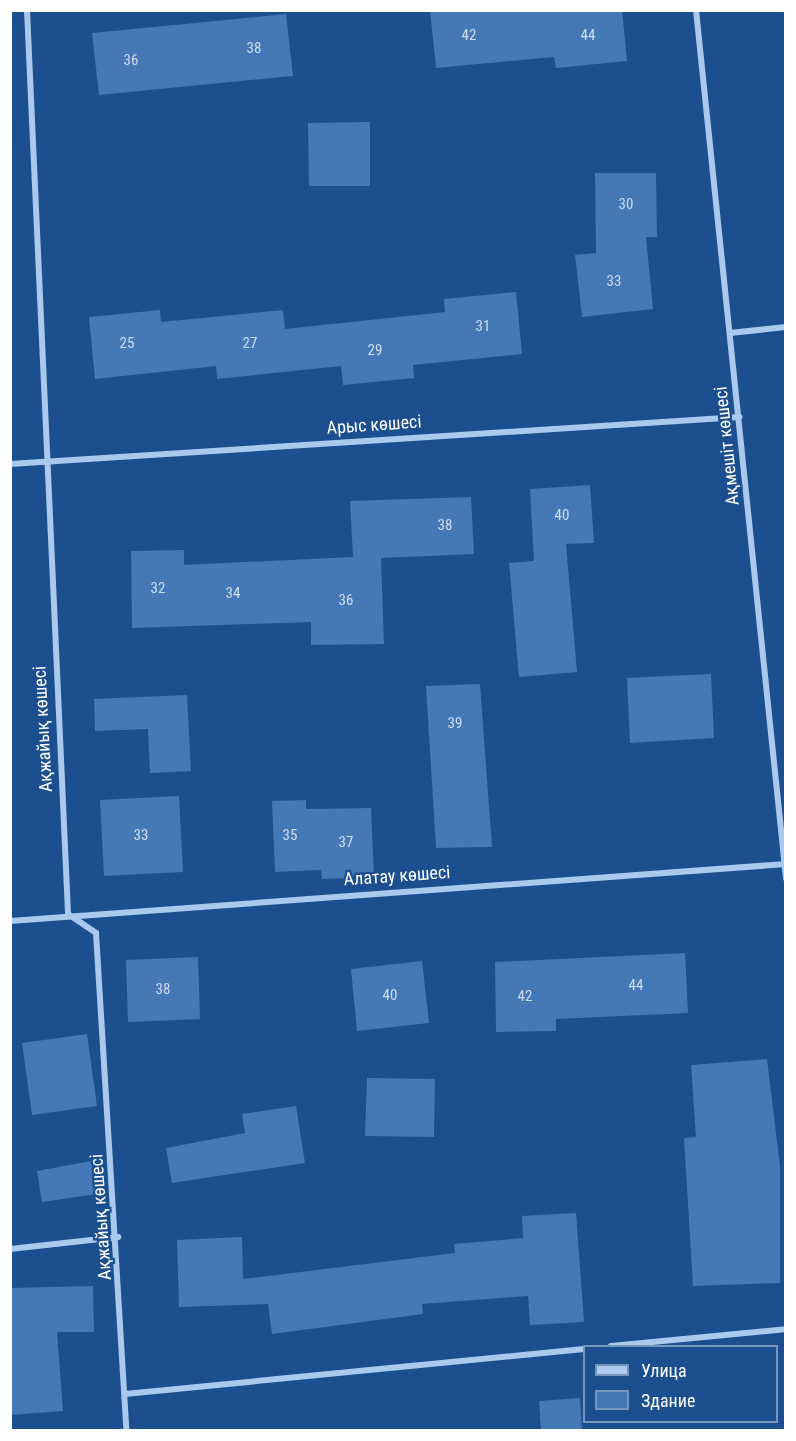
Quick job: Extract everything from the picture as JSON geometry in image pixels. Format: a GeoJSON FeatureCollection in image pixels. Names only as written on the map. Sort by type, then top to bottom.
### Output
{"type":"FeatureCollection","features":[{"type":"Feature","properties":{"kind":"street","name":"Ақжайық көшесі"},"geometry":{"type":"LineString","coordinates":[[27,10],[45,461],[68,914],[96,933],[118,1237],[126,1431]]}},
{"type":"Feature","properties":{"kind":"street","name":"Ақмешіт көшесі"},"geometry":{"type":"LineString","coordinates":[[696,10],[786,879]]}},
{"type":"Feature","properties":{"kind":"street"},"geometry":{"type":"LineString","coordinates":[[730,333],[786,327]]}},
{"type":"Feature","properties":{"kind":"street","name":"Арыс көшесі"},"geometry":{"type":"LineString","coordinates":[[10,464],[739,417]]}},
{"type":"Feature","properties":{"kind":"street","name":"Алатау көшесі"},"geometry":{"type":"LineString","coordinates":[[10,921],[68,914],[785,865]]}},
{"type":"Feature","properties":{"kind":"street"},"geometry":{"type":"LineString","coordinates":[[10,1249],[118,1237]]}},
{"type":"Feature","properties":{"kind":"street"},"geometry":{"type":"LineString","coordinates":[[630,1345],[786,1329]]}},
{"type":"Feature","properties":{"kind":"street"},"geometry":{"type":"LineString","coordinates":[[125,1394],[583,1349]]}},
{"type":"Feature","properties":{"kind":"building"},"geometry":{"type":"Polygon","coordinates":[[[430,10],[622,10],[627,61],[556,68],[554,57],[436,68],[430,10]]]}},
{"type":"Feature","properties":{"kind":"building"},"geometry":{"type":"Polygon","coordinates":[[[286,14],[293,76],[99,95],[92,33],[286,14]]]}},
{"type":"Feature","properties":{"kind":"building"},"geometry":{"type":"Polygon","coordinates":[[[370,122],[370,186],[309,186],[308,123],[370,122]]]}},
{"type":"Feature","properties":{"kind":"building"},"geometry":{"type":"Polygon","coordinates":[[[595,173],[656,173],[657,237],[646,237],[653,309],[582,317],[575,255],[596,253],[595,173]]]}},
{"type":"Feature","properties":{"kind":"building"},"geometry":{"type":"Polygon","coordinates":[[[516,292],[522,354],[413,365],[414,378],[343,385],[341,366],[217,379],[216,366],[95,379],[89,317],[160,310],[161,322],[283,310],[285,329],[445,312],[444,299],[516,292]]]}},
{"type":"Feature","properties":{"kind":"building"},"geometry":{"type":"Polygon","coordinates":[[[590,485],[594,543],[566,544],[577,672],[519,677],[509,563],[534,561],[530,489],[590,485]]]}},
{"type":"Feature","properties":{"kind":"building"},"geometry":{"type":"Polygon","coordinates":[[[471,497],[474,554],[381,558],[384,644],[311,645],[311,622],[132,628],[131,551],[184,550],[184,565],[353,557],[350,501],[471,497]]]}},
{"type":"Feature","properties":{"kind":"building"},"geometry":{"type":"Polygon","coordinates":[[[711,674],[714,738],[630,743],[627,678],[711,674]]]}},
{"type":"Feature","properties":{"kind":"building"},"geometry":{"type":"Polygon","coordinates":[[[480,684],[492,847],[436,848],[426,686],[480,684]]]}},
{"type":"Feature","properties":{"kind":"building"},"geometry":{"type":"Polygon","coordinates":[[[187,695],[191,771],[150,773],[148,729],[95,731],[94,699],[187,695]]]}},
{"type":"Feature","properties":{"kind":"building"},"geometry":{"type":"Polygon","coordinates":[[[179,796],[183,872],[104,876],[100,800],[179,796]]]}},
{"type":"Feature","properties":{"kind":"building"},"geometry":{"type":"Polygon","coordinates":[[[306,800],[306,809],[371,808],[374,877],[322,879],[321,870],[275,872],[272,801],[306,800]]]}},
{"type":"Feature","properties":{"kind":"building"},"geometry":{"type":"Polygon","coordinates":[[[685,953],[688,1013],[556,1019],[556,1031],[496,1032],[495,962],[685,953]]]}},
{"type":"Feature","properties":{"kind":"building"},"geometry":{"type":"Polygon","coordinates":[[[198,957],[200,1019],[128,1022],[126,960],[198,957]]]}},
{"type":"Feature","properties":{"kind":"building"},"geometry":{"type":"Polygon","coordinates":[[[422,961],[429,1023],[357,1031],[351,969],[422,961]]]}},
{"type":"Feature","properties":{"kind":"building"},"geometry":{"type":"Polygon","coordinates":[[[87,1034],[97,1106],[32,1115],[22,1043],[87,1034]]]}},
{"type":"Feature","properties":{"kind":"building"},"geometry":{"type":"Polygon","coordinates":[[[767,1059],[780,1166],[780,1283],[693,1286],[684,1138],[696,1137],[691,1065],[767,1059]]]}},
{"type":"Feature","properties":{"kind":"building"},"geometry":{"type":"Polygon","coordinates":[[[367,1078],[435,1079],[434,1137],[365,1136],[367,1078]]]}},
{"type":"Feature","properties":{"kind":"building"},"geometry":{"type":"Polygon","coordinates":[[[296,1106],[305,1163],[172,1183],[166,1148],[245,1133],[242,1114],[296,1106]]]}},
{"type":"Feature","properties":{"kind":"building"},"geometry":{"type":"Polygon","coordinates":[[[91,1161],[97,1194],[42,1202],[37,1171],[91,1161]]]}},
{"type":"Feature","properties":{"kind":"building"},"geometry":{"type":"Polygon","coordinates":[[[576,1213],[584,1322],[530,1325],[528,1296],[422,1304],[423,1314],[272,1334],[268,1304],[179,1307],[177,1240],[242,1237],[243,1279],[455,1253],[454,1244],[523,1238],[522,1216],[576,1213]]]}},
{"type":"Feature","properties":{"kind":"building"},"geometry":{"type":"Polygon","coordinates":[[[93,1286],[94,1332],[57,1332],[63,1411],[10,1415],[10,1288],[93,1286]]]}},
{"type":"Feature","properties":{"kind":"building"},"geometry":{"type":"Polygon","coordinates":[[[580,1398],[582,1431],[541,1431],[539,1401],[580,1398]]]}}]}
